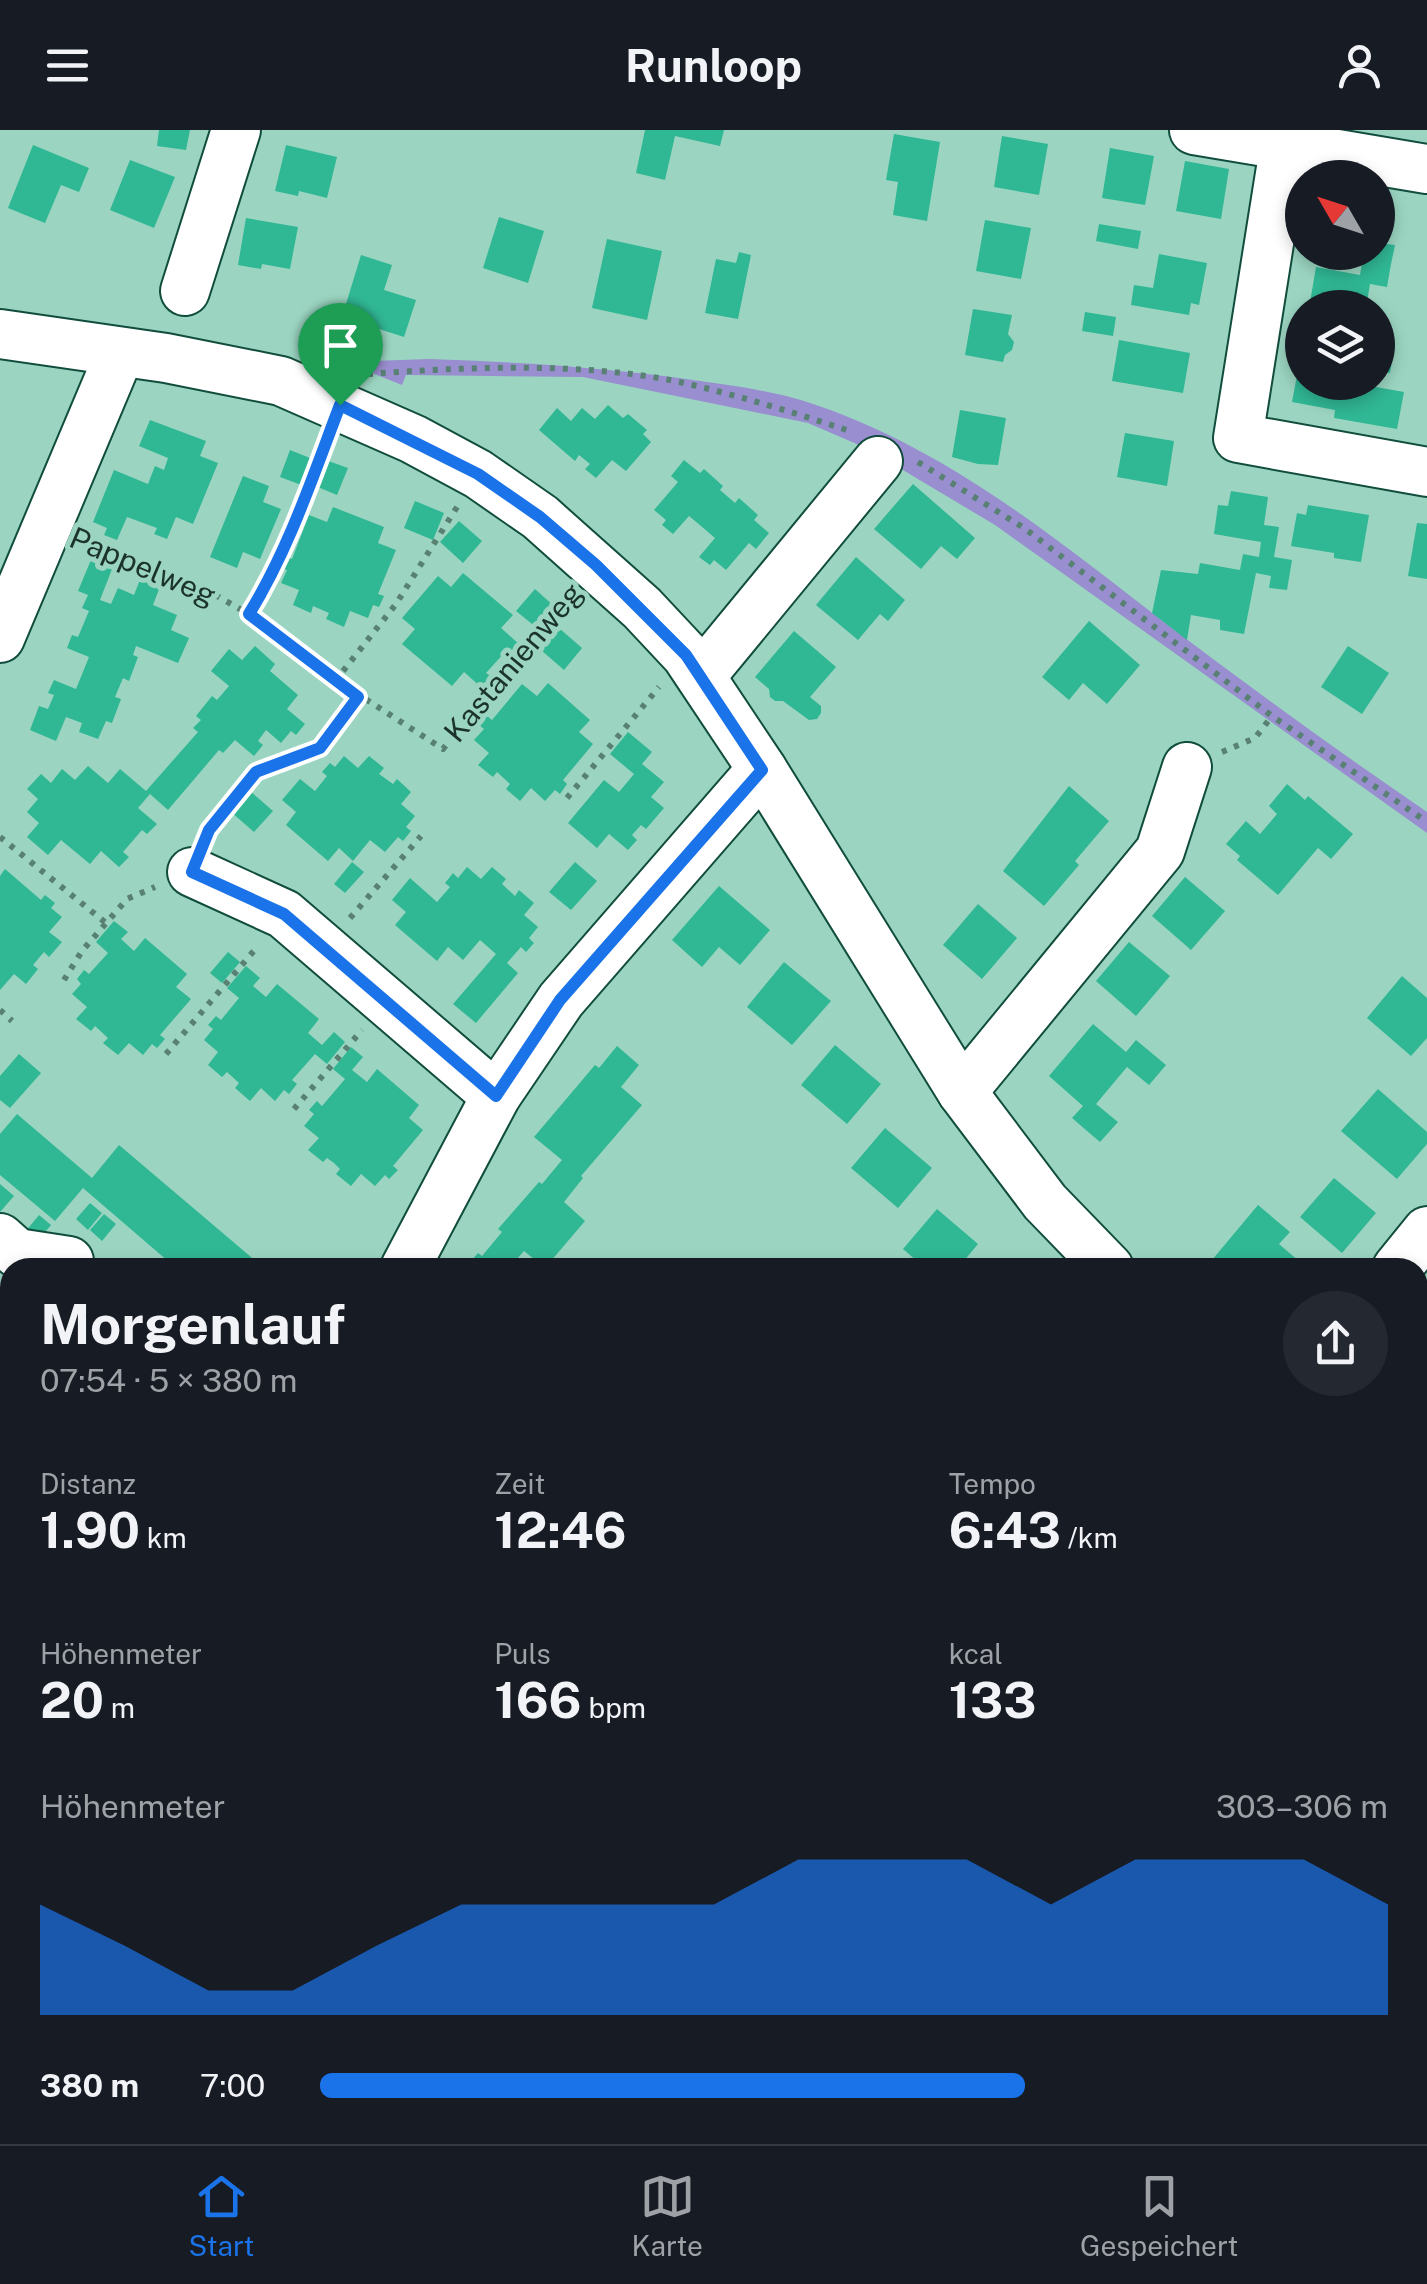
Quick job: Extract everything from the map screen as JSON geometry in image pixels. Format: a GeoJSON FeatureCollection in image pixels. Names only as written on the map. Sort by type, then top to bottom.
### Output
{"type":"FeatureCollection","features":[{"type":"Feature","properties":{"kind":"street"},"geometry":{"type":"LineString","coordinates":[[185,291],[236,130]]}},
{"type":"Feature","properties":{"kind":"street"},"geometry":{"type":"LineString","coordinates":[[1194,130],[1272,139],[1427,169]]}},
{"type":"Feature","properties":{"kind":"street"},"geometry":{"type":"LineString","coordinates":[[1272,139],[1238,438],[1427,472]]}},
{"type":"Feature","properties":{"kind":"street","name":"Kastanienweg"},"geometry":{"type":"LineString","coordinates":[[0,334],[282,380],[478,474],[540,517],[596,565],[693,666],[962,1092],[1045,1202],[1099,1258]]}},
{"type":"Feature","properties":{"kind":"street","name":"Pappelweg"},"geometry":{"type":"LineString","coordinates":[[0,638],[120,353]]}},
{"type":"Feature","properties":{"kind":"street"},"geometry":{"type":"LineString","coordinates":[[693,666],[880,450]]}},
{"type":"Feature","properties":{"kind":"street"},"geometry":{"type":"LineString","coordinates":[[962,1092],[1160,851],[1187,767]]}},
{"type":"Feature","properties":{"kind":"street"},"geometry":{"type":"LineString","coordinates":[[410,1258],[496,1096],[560,1000],[762,770]]}},
{"type":"Feature","properties":{"kind":"street"},"geometry":{"type":"LineString","coordinates":[[192,872],[284,914],[496,1096]]}},
{"type":"Feature","properties":{"kind":"street"},"geometry":{"type":"LineString","coordinates":[[1405,1258],[1427,1231]]}},
{"type":"Feature","properties":{"kind":"street"},"geometry":{"type":"LineString","coordinates":[[0,1238],[17,1253],[54,1258]]}},
{"type":"Feature","properties":{"kind":"path"},"geometry":{"type":"LineString","coordinates":[[427,370],[586,370],[674,381],[880,450],[1024,528],[1272,716],[1427,822]]}},
{"type":"Feature","properties":{"kind":"path"},"geometry":{"type":"LineString","coordinates":[[249,614],[290,532],[340,405]]}},
{"type":"Feature","properties":{"kind":"path"},"geometry":{"type":"LineString","coordinates":[[336,680],[396,604],[478,474]]}},
{"type":"Feature","properties":{"kind":"path","name":"Pappelweg"},"geometry":{"type":"LineString","coordinates":[[44,526],[201,587],[249,614],[336,680]]}},
{"type":"Feature","properties":{"kind":"path","name":"Kastanienweg"},"geometry":{"type":"LineString","coordinates":[[336,680],[442,749],[596,565]]}},
{"type":"Feature","properties":{"kind":"path"},"geometry":{"type":"LineString","coordinates":[[566,798],[693,666]]}},
{"type":"Feature","properties":{"kind":"path"},"geometry":{"type":"LineString","coordinates":[[64,980],[127,899],[192,872],[209,830],[256,772],[320,748],[358,697]]}},
{"type":"Feature","properties":{"kind":"path"},"geometry":{"type":"LineString","coordinates":[[1187,767],[1255,738],[1272,716]]}},
{"type":"Feature","properties":{"kind":"path"},"geometry":{"type":"LineString","coordinates":[[341,927],[421,836]]}},
{"type":"Feature","properties":{"kind":"path"},"geometry":{"type":"LineString","coordinates":[[0,838],[106,923]]}},
{"type":"Feature","properties":{"kind":"path"},"geometry":{"type":"LineString","coordinates":[[166,1054],[284,914]]}},
{"type":"Feature","properties":{"kind":"path"},"geometry":{"type":"LineString","coordinates":[[294,1109],[386,1002]]}},
{"type":"Feature","properties":{"kind":"path"},"geometry":{"type":"LineString","coordinates":[[0,1010],[12,1021]]}},
{"type":"Feature","properties":{"kind":"shaded area"},"geometry":{"type":"Polygon","coordinates":[[[429,359],[594,368],[748,388],[804,401],[904,442],[1041,528],[1265,697],[1427,812],[1427,833],[995,525],[866,448],[808,423],[583,377],[406,375],[402,385],[344,362],[429,359]]]}},
{"type":"Feature","properties":{"kind":"building"},"geometry":{"type":"Polygon","coordinates":[[[159,130],[190,130],[186,150],[157,146],[159,130]]]}},
{"type":"Feature","properties":{"kind":"building"},"geometry":{"type":"Polygon","coordinates":[[[645,130],[724,130],[720,146],[675,136],[665,180],[636,173],[645,130]]]}},
{"type":"Feature","properties":{"kind":"building"},"geometry":{"type":"Polygon","coordinates":[[[894,134],[940,142],[927,221],[893,215],[898,182],[886,180],[894,134]]]}},
{"type":"Feature","properties":{"kind":"building"},"geometry":{"type":"Polygon","coordinates":[[[1002,136],[1048,144],[1039,195],[994,187],[1002,136]]]}},
{"type":"Feature","properties":{"kind":"building"},"geometry":{"type":"Polygon","coordinates":[[[33,145],[89,168],[79,192],[61,185],[45,223],[8,208],[33,145]]]}},
{"type":"Feature","properties":{"kind":"building"},"geometry":{"type":"Polygon","coordinates":[[[286,145],[337,157],[327,198],[299,191],[298,196],[275,191],[286,145]]]}},
{"type":"Feature","properties":{"kind":"building"},"geometry":{"type":"Polygon","coordinates":[[[1110,148],[1154,156],[1145,205],[1102,198],[1110,148]]]}},
{"type":"Feature","properties":{"kind":"building"},"geometry":{"type":"Polygon","coordinates":[[[130,160],[175,177],[154,228],[110,210],[130,160]]]}},
{"type":"Feature","properties":{"kind":"building"},"geometry":{"type":"Polygon","coordinates":[[[1185,161],[1229,169],[1221,219],[1176,211],[1185,161]]]}},
{"type":"Feature","properties":{"kind":"building"},"geometry":{"type":"Polygon","coordinates":[[[499,217],[544,231],[528,283],[483,268],[499,217]]]}},
{"type":"Feature","properties":{"kind":"building"},"geometry":{"type":"Polygon","coordinates":[[[246,218],[298,227],[290,269],[238,265],[246,218]]]}},
{"type":"Feature","properties":{"kind":"building"},"geometry":{"type":"Polygon","coordinates":[[[985,220],[1031,228],[1021,279],[976,271],[985,220]]]}},
{"type":"Feature","properties":{"kind":"building"},"geometry":{"type":"Polygon","coordinates":[[[1099,224],[1141,231],[1138,249],[1096,241],[1099,224]]]}},
{"type":"Feature","properties":{"kind":"building"},"geometry":{"type":"Polygon","coordinates":[[[607,239],[662,251],[647,320],[592,308],[607,239]]]}},
{"type":"Feature","properties":{"kind":"building"},"geometry":{"type":"Polygon","coordinates":[[[739,252],[751,255],[738,319],[705,313],[716,259],[736,263],[739,252]]]}},
{"type":"Feature","properties":{"kind":"building"},"geometry":{"type":"Polygon","coordinates":[[[1159,254],[1207,263],[1199,305],[1191,303],[1189,315],[1131,305],[1134,285],[1153,288],[1159,254]]]}},
{"type":"Feature","properties":{"kind":"building"},"geometry":{"type":"Polygon","coordinates":[[[361,255],[392,265],[384,290],[416,300],[404,337],[342,317],[361,255]]]}},
{"type":"Feature","properties":{"kind":"building"},"geometry":{"type":"Polygon","coordinates":[[[1315,270],[1360,275],[1361,270],[1390,270],[1387,287],[1370,284],[1369,290],[1312,290],[1315,270]]]}},
{"type":"Feature","properties":{"kind":"building"},"geometry":{"type":"Polygon","coordinates":[[[973,309],[1012,315],[1008,334],[1014,342],[1003,362],[965,355],[973,309]]]}},
{"type":"Feature","properties":{"kind":"building"},"geometry":{"type":"Polygon","coordinates":[[[1085,312],[1116,317],[1113,336],[1082,331],[1085,312]]]}},
{"type":"Feature","properties":{"kind":"building"},"geometry":{"type":"Polygon","coordinates":[[[1119,340],[1190,353],[1183,393],[1112,381],[1119,340]]]}},
{"type":"Feature","properties":{"kind":"building"},"geometry":{"type":"Polygon","coordinates":[[[1395,390],[1404,392],[1397,429],[1334,418],[1335,410],[1292,402],[1395,400],[1395,390]]]}},
{"type":"Feature","properties":{"kind":"building"},"geometry":{"type":"Polygon","coordinates":[[[608,405],[623,418],[628,414],[647,430],[643,434],[651,442],[626,471],[612,460],[596,478],[585,469],[590,464],[579,455],[575,461],[539,430],[557,408],[571,421],[582,408],[595,419],[608,405]]]}},
{"type":"Feature","properties":{"kind":"building"},"geometry":{"type":"Polygon","coordinates":[[[960,410],[1006,418],[998,465],[952,457],[960,410]]]}},
{"type":"Feature","properties":{"kind":"building"},"geometry":{"type":"Polygon","coordinates":[[[150,420],[206,441],[200,456],[218,463],[193,524],[176,517],[167,539],[154,534],[157,528],[127,517],[117,540],[104,535],[107,528],[93,522],[114,470],[148,484],[155,466],[164,470],[168,458],[139,446],[150,420]]]}},
{"type":"Feature","properties":{"kind":"building"},"geometry":{"type":"Polygon","coordinates":[[[1125,433],[1174,441],[1167,486],[1117,477],[1125,433]]]}},
{"type":"Feature","properties":{"kind":"building"},"geometry":{"type":"Polygon","coordinates":[[[290,450],[315,460],[304,486],[280,477],[290,450]]]}},
{"type":"Feature","properties":{"kind":"building"},"geometry":{"type":"Polygon","coordinates":[[[323,459],[348,468],[337,495],[313,485],[323,459]]]}},
{"type":"Feature","properties":{"kind":"building"},"geometry":{"type":"Polygon","coordinates":[[[684,460],[700,473],[704,469],[735,503],[739,498],[758,515],[754,520],[769,533],[756,549],[749,543],[726,570],[714,560],[710,565],[699,557],[715,538],[689,516],[673,534],[662,525],[666,520],[654,510],[678,482],[671,476],[684,460]]]}},
{"type":"Feature","properties":{"kind":"building"},"geometry":{"type":"Polygon","coordinates":[[[243,476],[269,486],[263,502],[281,509],[260,559],[243,552],[237,568],[210,557],[243,476]]]}},
{"type":"Feature","properties":{"kind":"building"},"geometry":{"type":"Polygon","coordinates":[[[913,484],[975,538],[957,559],[941,546],[921,569],[874,529],[913,484]]]}},
{"type":"Feature","properties":{"kind":"building"},"geometry":{"type":"Polygon","coordinates":[[[1231,491],[1268,497],[1264,525],[1279,527],[1274,557],[1292,560],[1287,590],[1269,588],[1271,576],[1256,573],[1244,634],[1220,630],[1220,620],[1191,615],[1187,640],[1152,613],[1161,570],[1198,574],[1200,563],[1240,570],[1243,554],[1259,557],[1261,542],[1214,534],[1218,505],[1228,506],[1231,491]]]}},
{"type":"Feature","properties":{"kind":"building"},"geometry":{"type":"Polygon","coordinates":[[[415,501],[444,513],[433,540],[404,528],[415,501]]]}},
{"type":"Feature","properties":{"kind":"building"},"geometry":{"type":"Polygon","coordinates":[[[1308,505],[1369,515],[1361,562],[1291,546],[1297,513],[1306,515],[1308,505]]]}},
{"type":"Feature","properties":{"kind":"building"},"geometry":{"type":"Polygon","coordinates":[[[333,507],[384,527],[378,543],[396,550],[378,594],[384,596],[379,607],[373,605],[368,618],[350,611],[344,627],[326,619],[329,613],[313,606],[311,613],[293,605],[299,590],[281,583],[287,570],[281,568],[285,556],[292,559],[309,515],[327,522],[333,507]]]}},
{"type":"Feature","properties":{"kind":"building"},"geometry":{"type":"Polygon","coordinates":[[[459,521],[482,541],[463,563],[440,542],[459,521]]]}},
{"type":"Feature","properties":{"kind":"building"},"geometry":{"type":"Polygon","coordinates":[[[1417,523],[1427,524],[1427,579],[1408,576],[1417,523]]]}},
{"type":"Feature","properties":{"kind":"building"},"geometry":{"type":"Polygon","coordinates":[[[93,555],[114,564],[100,600],[111,604],[118,588],[134,595],[141,577],[161,584],[153,605],[177,615],[171,630],[189,638],[178,663],[136,646],[133,655],[138,657],[129,681],[123,678],[115,697],[121,699],[112,723],[106,721],[98,739],[79,732],[82,723],[66,717],[56,741],[30,730],[39,706],[48,709],[54,695],[48,693],[54,680],[76,689],[89,657],[67,648],[72,635],[78,637],[89,611],[82,608],[88,595],[78,591],[93,555]]]}},
{"type":"Feature","properties":{"kind":"building"},"geometry":{"type":"Polygon","coordinates":[[[856,557],[905,600],[888,621],[880,614],[858,640],[816,605],[856,557]]]}},
{"type":"Feature","properties":{"kind":"building"},"geometry":{"type":"Polygon","coordinates":[[[463,573],[513,615],[501,628],[520,645],[510,655],[506,651],[486,673],[492,677],[482,688],[464,672],[452,686],[402,644],[415,629],[402,618],[438,576],[451,587],[463,573]]]}},
{"type":"Feature","properties":{"kind":"building"},"geometry":{"type":"Polygon","coordinates":[[[535,589],[555,607],[537,628],[516,611],[535,589]]]}},
{"type":"Feature","properties":{"kind":"building"},"geometry":{"type":"Polygon","coordinates":[[[1089,621],[1140,665],[1107,704],[1083,683],[1069,700],[1042,677],[1089,621]]]}},
{"type":"Feature","properties":{"kind":"building"},"geometry":{"type":"Polygon","coordinates":[[[552,622],[582,648],[564,670],[534,644],[552,622]]]}},
{"type":"Feature","properties":{"kind":"building"},"geometry":{"type":"Polygon","coordinates":[[[794,631],[836,667],[810,697],[821,706],[817,719],[809,720],[783,701],[775,701],[769,689],[755,677],[794,631]]]}},
{"type":"Feature","properties":{"kind":"building"},"geometry":{"type":"Polygon","coordinates":[[[255,646],[275,664],[270,671],[298,695],[287,709],[305,724],[296,735],[291,731],[281,743],[266,730],[258,741],[263,745],[254,756],[235,740],[223,753],[219,750],[168,810],[150,794],[138,808],[157,824],[147,834],[142,830],[123,852],[129,857],[119,867],[101,851],[90,864],[61,840],[48,855],[27,837],[39,823],[27,812],[38,799],[27,789],[41,774],[51,783],[62,769],[75,780],[88,766],[108,783],[120,769],[146,791],[198,732],[193,728],[201,720],[196,716],[212,696],[217,700],[229,686],[211,671],[229,649],[242,660],[255,646]]]}},
{"type":"Feature","properties":{"kind":"building"},"geometry":{"type":"Polygon","coordinates":[[[1348,646],[1389,673],[1362,714],[1321,687],[1348,646]]]}},
{"type":"Feature","properties":{"kind":"building"},"geometry":{"type":"Polygon","coordinates":[[[548,683],[590,720],[579,732],[593,744],[563,780],[567,784],[560,794],[555,790],[545,801],[531,788],[520,801],[506,789],[510,784],[497,772],[493,777],[478,765],[489,753],[474,740],[484,729],[479,725],[487,716],[492,720],[522,684],[537,696],[548,683]]]}},
{"type":"Feature","properties":{"kind":"building"},"geometry":{"type":"Polygon","coordinates":[[[628,732],[652,752],[642,764],[664,782],[651,797],[664,808],[646,829],[641,825],[632,835],[637,840],[628,850],[609,834],[597,848],[568,823],[604,780],[619,792],[634,774],[610,754],[628,732]]]}},
{"type":"Feature","properties":{"kind":"building"},"geometry":{"type":"Polygon","coordinates":[[[344,756],[358,768],[369,756],[384,768],[379,774],[393,784],[397,779],[411,792],[401,804],[415,816],[406,827],[411,831],[403,841],[398,837],[385,852],[370,840],[353,861],[339,848],[328,861],[286,825],[296,812],[282,800],[300,779],[315,791],[327,776],[322,772],[330,763],[335,767],[344,756]]]}},
{"type":"Feature","properties":{"kind":"building"},"geometry":{"type":"Polygon","coordinates":[[[1287,784],[1305,800],[1308,796],[1353,834],[1331,859],[1318,848],[1278,895],[1237,860],[1240,856],[1226,844],[1246,821],[1260,834],[1277,814],[1269,806],[1287,784]]]}},
{"type":"Feature","properties":{"kind":"building"},"geometry":{"type":"Polygon","coordinates":[[[1069,786],[1109,821],[1044,906],[1003,871],[1069,786]]]}},
{"type":"Feature","properties":{"kind":"building"},"geometry":{"type":"Polygon","coordinates":[[[249,790],[273,811],[254,832],[231,812],[249,790]]]}},
{"type":"Feature","properties":{"kind":"building"},"geometry":{"type":"Polygon","coordinates":[[[352,862],[364,872],[345,893],[334,884],[352,862]]]}},
{"type":"Feature","properties":{"kind":"building"},"geometry":{"type":"Polygon","coordinates":[[[575,862],[597,881],[571,910],[549,892],[575,862]]]}},
{"type":"Feature","properties":{"kind":"building"},"geometry":{"type":"Polygon","coordinates":[[[467,867],[481,879],[492,867],[506,879],[502,884],[515,896],[519,890],[534,903],[524,915],[538,927],[529,938],[534,943],[526,952],[521,947],[507,963],[518,973],[476,1023],[453,1004],[496,954],[480,940],[463,960],[448,947],[437,961],[395,925],[406,912],[392,900],[410,878],[437,902],[450,887],[445,883],[453,873],[458,878],[467,867]]]}},
{"type":"Feature","properties":{"kind":"building"},"geometry":{"type":"Polygon","coordinates":[[[5,869],[41,900],[45,895],[55,903],[51,908],[62,917],[49,932],[62,942],[49,957],[44,952],[33,965],[38,969],[26,984],[14,974],[0,990],[0,876],[5,869]]]}},
{"type":"Feature","properties":{"kind":"building"},"geometry":{"type":"Polygon","coordinates":[[[1185,877],[1225,911],[1191,950],[1152,916],[1185,877]]]}},
{"type":"Feature","properties":{"kind":"building"},"geometry":{"type":"Polygon","coordinates":[[[719,886],[770,930],[740,965],[719,947],[702,967],[672,940],[719,886]]]}},
{"type":"Feature","properties":{"kind":"building"},"geometry":{"type":"Polygon","coordinates":[[[978,904],[1017,938],[982,979],[943,945],[978,904]]]}},
{"type":"Feature","properties":{"kind":"building"},"geometry":{"type":"Polygon","coordinates":[[[114,921],[128,932],[121,939],[134,951],[145,938],[187,974],[176,987],[191,999],[160,1035],[165,1039],[157,1048],[152,1044],[143,1055],[129,1043],[118,1055],[103,1043],[108,1038],[95,1026],[91,1031],[76,1019],[87,1007],[72,994],[81,984],[77,979],[84,970],[89,974],[108,953],[96,942],[114,921]]]}},
{"type":"Feature","properties":{"kind":"building"},"geometry":{"type":"Polygon","coordinates":[[[1129,942],[1170,976],[1136,1016],[1096,981],[1129,942]]]}},
{"type":"Feature","properties":{"kind":"building"},"geometry":{"type":"Polygon","coordinates":[[[228,952],[240,962],[222,983],[210,973],[228,952]]]}},
{"type":"Feature","properties":{"kind":"building"},"geometry":{"type":"Polygon","coordinates":[[[784,962],[831,1001],[792,1045],[747,1007],[784,962]]]}},
{"type":"Feature","properties":{"kind":"building"},"geometry":{"type":"Polygon","coordinates":[[[246,966],[260,978],[253,986],[266,997],[277,984],[319,1019],[308,1033],[322,1045],[334,1032],[345,1042],[327,1064],[315,1054],[292,1080],[297,1084],[289,1094],[284,1090],[275,1101],[261,1088],[250,1101],[235,1088],[239,1083],[227,1072],[222,1077],[208,1065],[218,1052],[204,1040],[213,1029],[208,1025],[216,1016],[221,1020],[239,998],[227,988],[246,966]]]}},
{"type":"Feature","properties":{"kind":"building"},"geometry":{"type":"Polygon","coordinates":[[[1402,976],[1427,998],[1427,1038],[1411,1056],[1367,1018],[1402,976]]]}},
{"type":"Feature","properties":{"kind":"building"},"geometry":{"type":"Polygon","coordinates":[[[1093,1024],[1126,1052],[1136,1040],[1166,1065],[1149,1085],[1127,1067],[1096,1104],[1118,1122],[1100,1142],[1072,1118],[1083,1106],[1049,1076],[1093,1024]]]}},
{"type":"Feature","properties":{"kind":"building"},"geometry":{"type":"Polygon","coordinates":[[[835,1045],[881,1084],[847,1124],[801,1085],[835,1045]]]}},
{"type":"Feature","properties":{"kind":"building"},"geometry":{"type":"Polygon","coordinates":[[[617,1046],[639,1065],[621,1087],[642,1105],[581,1176],[564,1202],[585,1221],[554,1258],[533,1258],[524,1251],[518,1258],[474,1258],[478,1253],[482,1256],[502,1232],[498,1229],[562,1160],[534,1137],[595,1065],[599,1068],[617,1046]]]}},
{"type":"Feature","properties":{"kind":"building"},"geometry":{"type":"Polygon","coordinates":[[[351,1047],[363,1057],[352,1070],[367,1082],[377,1069],[419,1105],[409,1118],[423,1130],[393,1166],[398,1170],[389,1179],[385,1175],[375,1186],[361,1174],[351,1186],[336,1174],[340,1169],[334,1163],[327,1158],[323,1162],[308,1150],[319,1138],[304,1126],[314,1114],[309,1110],[317,1101],[322,1106],[345,1079],[333,1069],[351,1047]]]}},
{"type":"Feature","properties":{"kind":"building"},"geometry":{"type":"Polygon","coordinates":[[[19,1054],[41,1073],[10,1108],[0,1100],[0,1076],[19,1054]]]}},
{"type":"Feature","properties":{"kind":"building"},"geometry":{"type":"Polygon","coordinates":[[[1378,1089],[1427,1132],[1427,1144],[1397,1179],[1341,1131],[1378,1089]]]}},
{"type":"Feature","properties":{"kind":"building"},"geometry":{"type":"Polygon","coordinates":[[[17,1114],[92,1178],[119,1145],[252,1258],[164,1258],[83,1188],[55,1221],[0,1175],[0,1134],[17,1114]]]}},
{"type":"Feature","properties":{"kind":"building"},"geometry":{"type":"Polygon","coordinates":[[[885,1128],[932,1168],[898,1208],[851,1168],[885,1128]]]}},
{"type":"Feature","properties":{"kind":"building"},"geometry":{"type":"Polygon","coordinates":[[[1334,1178],[1376,1213],[1342,1253],[1300,1217],[1334,1178]]]}},
{"type":"Feature","properties":{"kind":"building"},"geometry":{"type":"Polygon","coordinates":[[[0,1184],[14,1196],[0,1212],[0,1184]]]}},
{"type":"Feature","properties":{"kind":"building"},"geometry":{"type":"Polygon","coordinates":[[[90,1203],[102,1213],[88,1230],[76,1219],[90,1203]]]}},
{"type":"Feature","properties":{"kind":"building"},"geometry":{"type":"Polygon","coordinates":[[[1258,1205],[1290,1232],[1279,1244],[1295,1258],[1214,1258],[1258,1205]]]}},
{"type":"Feature","properties":{"kind":"building"},"geometry":{"type":"Polygon","coordinates":[[[937,1209],[978,1244],[966,1258],[913,1258],[903,1249],[937,1209]]]}},
{"type":"Feature","properties":{"kind":"building"},"geometry":{"type":"Polygon","coordinates":[[[104,1214],[116,1224],[102,1241],[90,1230],[104,1214]]]}},
{"type":"Feature","properties":{"kind":"building"},"geometry":{"type":"Polygon","coordinates":[[[39,1215],[51,1225],[37,1242],[25,1232],[39,1215]]]}},
{"type":"Feature","properties":{"kind":"route"},"geometry":{"type":"LineString","coordinates":[[340,405],[478,474],[540,517],[596,565],[686,655],[762,770],[560,1000],[496,1096],[284,914],[192,872],[209,830],[256,772],[320,748],[358,697],[249,614],[290,532],[340,405]]}}]}
